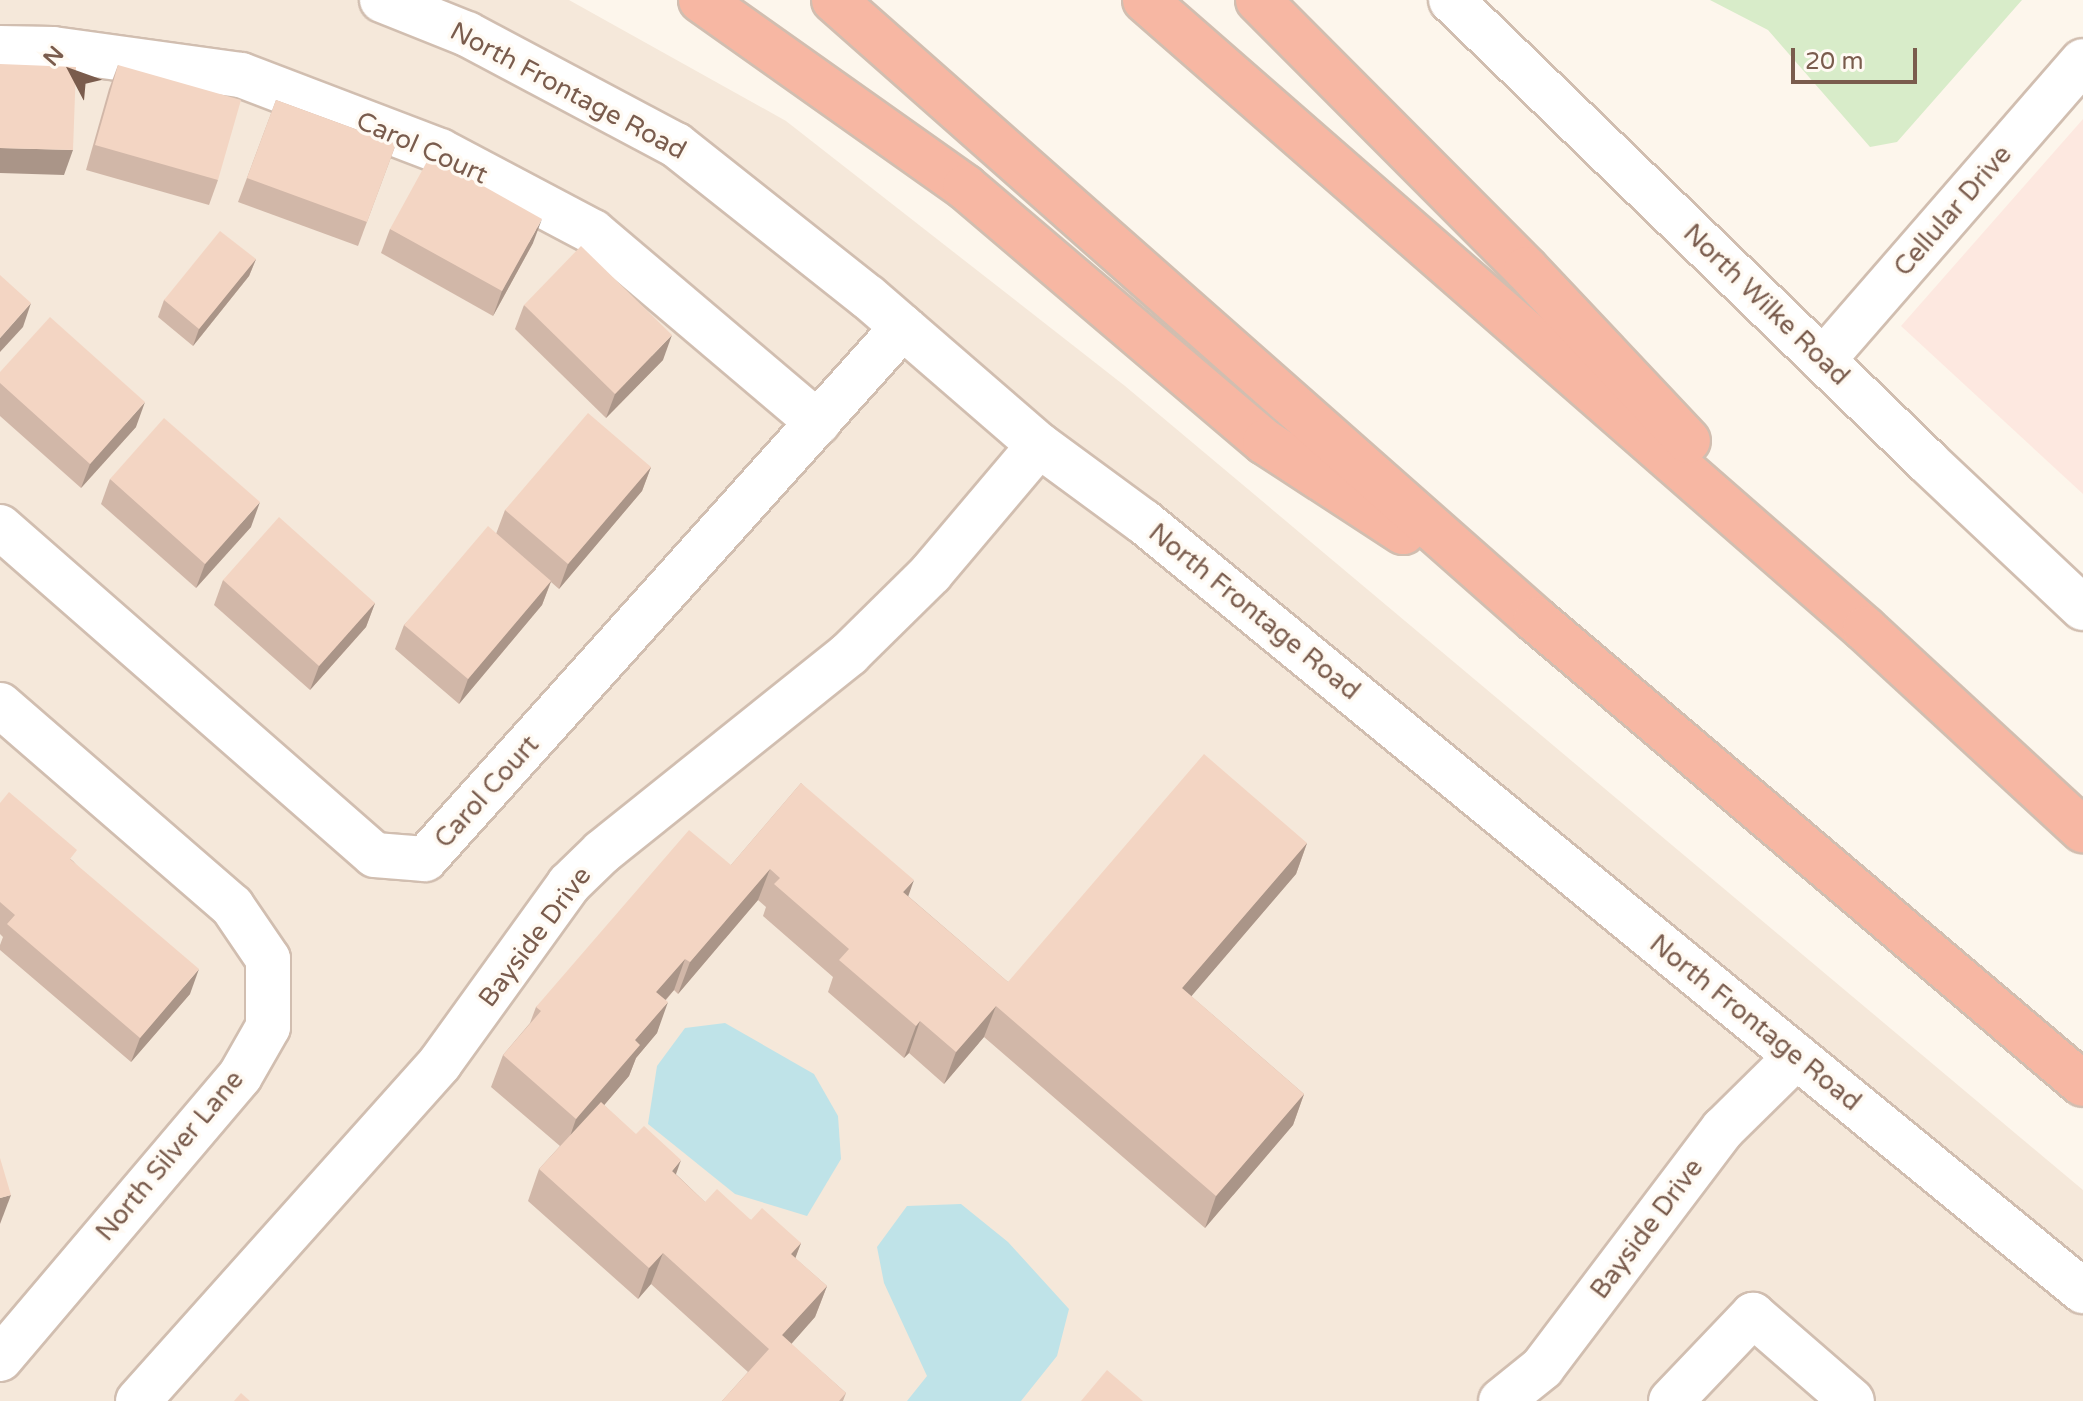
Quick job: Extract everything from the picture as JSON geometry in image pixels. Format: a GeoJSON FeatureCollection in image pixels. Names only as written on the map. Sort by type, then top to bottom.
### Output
{"type":"FeatureCollection","features":[{"type":"Feature","properties":{"kind":"highway"},"geometry":{"type":"LineString","coordinates":[[701,0],[965,187],[1265,442],[1536,620]]}},
{"type":"Feature","properties":{"kind":"highway"},"geometry":{"type":"LineString","coordinates":[[834,0],[1536,620],[2083,1084]]}},
{"type":"Feature","properties":{"kind":"highway"},"geometry":{"type":"LineString","coordinates":[[1145,0],[1865,629],[2083,830]]}},
{"type":"Feature","properties":{"kind":"highway"},"geometry":{"type":"LineString","coordinates":[[1258,0],[1526,269],[1865,629]]}},
{"type":"Feature","properties":{"kind":"street","name":"North Frontage Road"},"geometry":{"type":"LineString","coordinates":[[382,0],[467,34],[676,145],[903,327],[1039,445],[1157,532],[2083,1291]]}},
{"type":"Feature","properties":{"kind":"street","name":"North Wilke Road"},"geometry":{"type":"LineString","coordinates":[[1451,0],[2083,608]]}},
{"type":"Feature","properties":{"kind":"street","name":"Carol Court"},"geometry":{"type":"LineString","coordinates":[[0,48],[53,49],[241,75],[440,151],[593,232],[818,423]]}},
{"type":"Feature","properties":{"kind":"street","name":"Cellular Drive"},"geometry":{"type":"LineString","coordinates":[[1823,360],[2083,61]]}},
{"type":"Feature","properties":{"kind":"street","name":"Carol Court"},"geometry":{"type":"LineString","coordinates":[[0,527],[375,855],[425,859],[903,327]]}},
{"type":"Feature","properties":{"kind":"street","name":"Bayside Drive"},"geometry":{"type":"LineString","coordinates":[[138,1401],[440,1063],[569,884],[602,852],[849,654],[931,573],[1039,445]]}},
{"type":"Feature","properties":{"kind":"street","name":"North Silver Lane"},"geometry":{"type":"LineString","coordinates":[[0,705],[232,906],[268,959],[268,1027],[240,1076],[0,1359]]}},
{"type":"Feature","properties":{"kind":"street","name":"Bayside Drive"},"geometry":{"type":"LineString","coordinates":[[1501,1401],[1542,1368],[1723,1129],[1796,1057]]}},
{"type":"Feature","properties":{"kind":"street"},"geometry":{"type":"LineString","coordinates":[[1671,1401],[1753,1315],[1852,1401]]}},
{"type":"Feature","properties":{"kind":"shaded area"},"geometry":{"type":"Polygon","coordinates":[[[0,0],[569,0],[786,121],[1125,386],[2083,1190],[2083,1401],[0,1401],[0,0]]]}},
{"type":"Feature","properties":{"kind":"shaded area"},"geometry":{"type":"Polygon","coordinates":[[[2083,119],[2083,494],[1901,326],[2083,119]]]}},
{"type":"Feature","properties":{"kind":"green space"},"geometry":{"type":"Polygon","coordinates":[[[1710,0],[2022,0],[1897,142],[1870,147],[1768,30],[1710,0]]]}},
{"type":"Feature","properties":{"kind":"water"},"geometry":{"type":"Polygon","coordinates":[[[725,1023],[814,1074],[838,1116],[841,1159],[807,1216],[735,1194],[648,1124],[657,1066],[685,1028],[725,1023]]]}},
{"type":"Feature","properties":{"kind":"water"},"geometry":{"type":"Polygon","coordinates":[[[961,1204],[1008,1242],[1069,1309],[1057,1356],[1021,1401],[907,1401],[927,1376],[884,1283],[877,1247],[907,1206],[961,1204]]]}},
{"type":"Feature","properties":{"kind":"building"},"geometry":{"type":"Polygon","coordinates":[[[0,64],[76,67],[73,150],[0,148],[0,64]]]}},
{"type":"Feature","properties":{"kind":"building"},"geometry":{"type":"Polygon","coordinates":[[[118,65],[241,100],[218,180],[95,145],[118,65]]]}},
{"type":"Feature","properties":{"kind":"building"},"geometry":{"type":"Polygon","coordinates":[[[276,100],[396,144],[367,222],[247,178],[276,100]]]}},
{"type":"Feature","properties":{"kind":"building"},"geometry":{"type":"Polygon","coordinates":[[[430,156],[542,219],[502,291],[390,229],[430,156]]]}},
{"type":"Feature","properties":{"kind":"building"},"geometry":{"type":"Polygon","coordinates":[[[220,231],[256,259],[199,329],[164,300],[220,231]]]}},
{"type":"Feature","properties":{"kind":"building"},"geometry":{"type":"Polygon","coordinates":[[[581,246],[672,335],[615,394],[524,305],[581,246]]]}},
{"type":"Feature","properties":{"kind":"building"},"geometry":{"type":"Polygon","coordinates":[[[0,275],[31,303],[0,338],[0,275]]]}},
{"type":"Feature","properties":{"kind":"building"},"geometry":{"type":"Polygon","coordinates":[[[50,317],[145,402],[90,464],[0,383],[0,372],[50,317]]]}},
{"type":"Feature","properties":{"kind":"building"},"geometry":{"type":"Polygon","coordinates":[[[588,413],[651,467],[568,564],[505,510],[588,413]]]}},
{"type":"Feature","properties":{"kind":"building"},"geometry":{"type":"Polygon","coordinates":[[[164,418],[260,502],[205,564],[110,479],[164,418]]]}},
{"type":"Feature","properties":{"kind":"building"},"geometry":{"type":"Polygon","coordinates":[[[279,517],[375,603],[319,666],[223,580],[279,517]]]}},
{"type":"Feature","properties":{"kind":"building"},"geometry":{"type":"Polygon","coordinates":[[[488,526],[551,581],[468,679],[404,625],[488,526]]]}},
{"type":"Feature","properties":{"kind":"building"},"geometry":{"type":"Polygon","coordinates":[[[1204,754],[1307,843],[1182,988],[1304,1094],[1216,1196],[996,1006],[956,1052],[920,1021],[916,1026],[839,960],[849,949],[774,884],[780,878],[770,869],[690,962],[685,959],[656,992],[668,1002],[635,1040],[640,1045],[576,1119],[503,1055],[541,1011],[536,1007],[689,830],[731,865],[801,783],[914,880],[903,892],[1008,982],[1204,754]]]}},
{"type":"Feature","properties":{"kind":"building"},"geometry":{"type":"Polygon","coordinates":[[[9,792],[77,850],[70,859],[199,969],[140,1038],[7,924],[15,915],[0,902],[0,803],[9,792]]]}},
{"type":"Feature","properties":{"kind":"building"},"geometry":{"type":"Polygon","coordinates":[[[601,1102],[636,1134],[644,1126],[681,1160],[672,1171],[705,1202],[717,1189],[751,1220],[762,1208],[801,1243],[791,1254],[827,1286],[782,1335],[846,1393],[839,1401],[722,1401],[769,1349],[663,1253],[649,1268],[539,1169],[601,1102]]]}},
{"type":"Feature","properties":{"kind":"building"},"geometry":{"type":"Polygon","coordinates":[[[0,1158],[11,1195],[0,1198],[0,1158]]]}},
{"type":"Feature","properties":{"kind":"building"},"geometry":{"type":"Polygon","coordinates":[[[1107,1370],[1143,1401],[1081,1401],[1107,1370]]]}},
{"type":"Feature","properties":{"kind":"building"},"geometry":{"type":"Polygon","coordinates":[[[241,1393],[250,1401],[234,1401],[241,1393]]]}}]}
